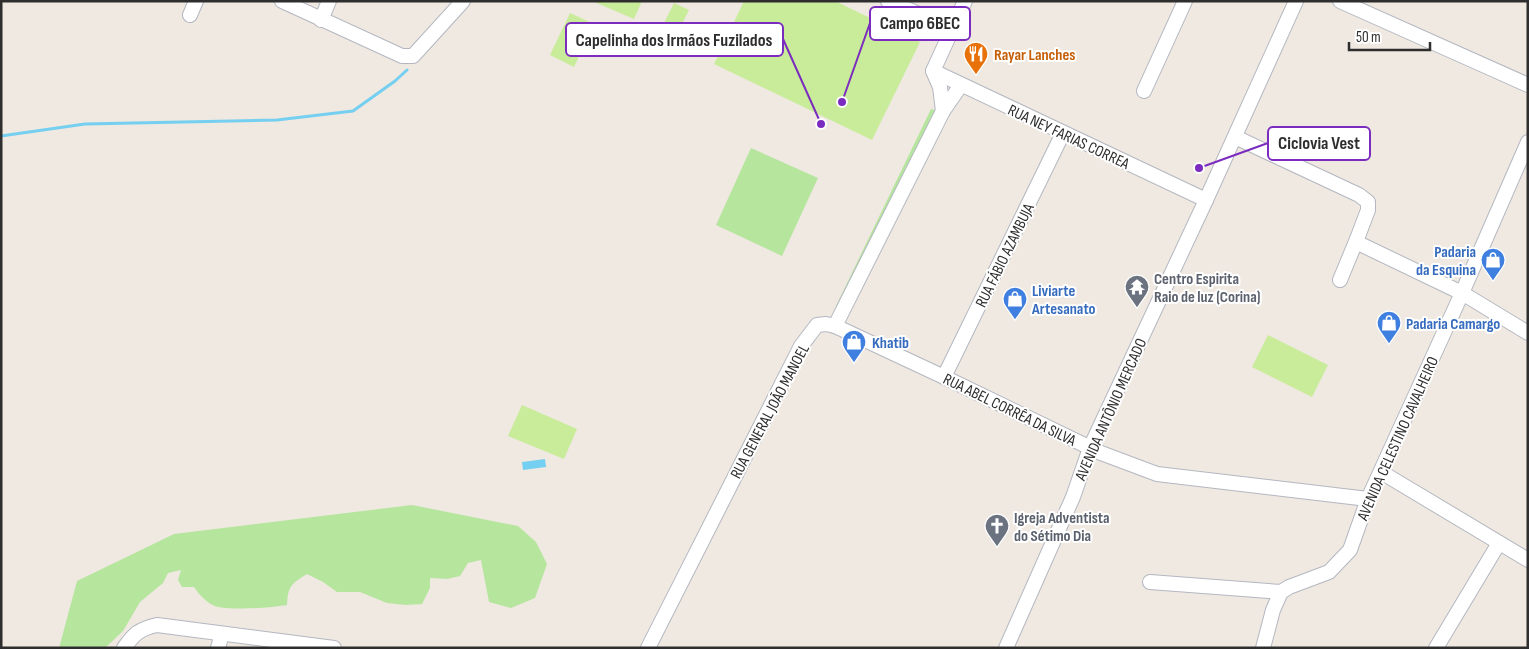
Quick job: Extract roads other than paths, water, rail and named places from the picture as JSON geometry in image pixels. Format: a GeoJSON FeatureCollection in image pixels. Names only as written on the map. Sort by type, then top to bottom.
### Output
{"type":"FeatureCollection","features":[{"type":"Feature","properties":{"kind":"street"},"geometry":{"type":"LineString","coordinates":[[190,15],[196,1]]}},
{"type":"Feature","properties":{"kind":"street"},"geometry":{"type":"LineString","coordinates":[[282,1],[402,56],[413,56],[463,1]]}},
{"type":"Feature","properties":{"kind":"street"},"geometry":{"type":"LineString","coordinates":[[321,20],[329,1]]}},
{"type":"Feature","properties":{"kind":"street"},"geometry":{"type":"LineString","coordinates":[[888,1],[952,28]]}},
{"type":"Feature","properties":{"kind":"street"},"geometry":{"type":"LineString","coordinates":[[943,111],[940,87],[933,71],[965,1]]}},
{"type":"Feature","properties":{"kind":"street"},"geometry":{"type":"LineString","coordinates":[[1144,91],[1185,1]]}},
{"type":"Feature","properties":{"kind":"street","name":"AVENIDA ANTÔNIO MERCADO"},"geometry":{"type":"LineString","coordinates":[[1006,648],[1073,497],[1090,448],[1206,200],[1296,1]]}},
{"type":"Feature","properties":{"kind":"street"},"geometry":{"type":"LineString","coordinates":[[1340,1],[1528,85]]}},
{"type":"Feature","properties":{"kind":"street","name":"RUA NEY FARIAS CORREA"},"geometry":{"type":"LineString","coordinates":[[933,71],[1206,200]]}},
{"type":"Feature","properties":{"kind":"street"},"geometry":{"type":"LineString","coordinates":[[835,326],[943,111],[961,85]]}},
{"type":"Feature","properties":{"kind":"street","name":"RUA FÁBIO AZAMBUJA"},"geometry":{"type":"LineString","coordinates":[[944,377],[1063,133]]}},
{"type":"Feature","properties":{"kind":"street"},"geometry":{"type":"LineString","coordinates":[[1234,137],[1359,195],[1368,202],[1368,210],[1340,280]]}},
{"type":"Feature","properties":{"kind":"street","name":"AVENIDA CELESTINO CAVALHEIRO"},"geometry":{"type":"LineString","coordinates":[[1281,592],[1289,587],[1329,572],[1350,550],[1368,499],[1462,293],[1528,142]]}},
{"type":"Feature","properties":{"kind":"street"},"geometry":{"type":"LineString","coordinates":[[1357,239],[1360,244],[1462,293],[1528,333]]}},
{"type":"Feature","properties":{"kind":"street","name":"RUA GENERAL JOÃO MANOEL"},"geometry":{"type":"LineString","coordinates":[[648,648],[801,346],[817,325],[835,326]]}},
{"type":"Feature","properties":{"kind":"street","name":"RUA ABEL CORRÊA DA SILVA"},"geometry":{"type":"LineString","coordinates":[[835,326],[1090,448],[1157,474],[1368,499]]}},
{"type":"Feature","properties":{"kind":"street"},"geometry":{"type":"LineString","coordinates":[[1381,472],[1528,560]]}},
{"type":"Feature","properties":{"kind":"street"},"geometry":{"type":"LineString","coordinates":[[1436,648],[1498,543]]}},
{"type":"Feature","properties":{"kind":"street"},"geometry":{"type":"LineString","coordinates":[[1150,582],[1281,592],[1273,610],[1263,648]]}},
{"type":"Feature","properties":{"kind":"street"},"geometry":{"type":"LineString","coordinates":[[124,648],[142,628],[157,625],[334,648]]}},
{"type":"Feature","properties":{"kind":"street"},"geometry":{"type":"LineString","coordinates":[[218,648],[222,634]]}},
{"type":"Feature","properties":{"kind":"water"},"geometry":{"type":"Polygon","coordinates":[[[545,459],[546,467],[523,470],[522,462],[545,459]]]}},
{"type":"Feature","properties":{"kind":"waterway"},"geometry":{"type":"LineString","coordinates":[[1,136],[85,124],[277,120],[353,111],[395,81],[407,70]]}},
{"type":"Feature","properties":{"kind":"place","name":"Rayar Lanches"},"geometry":{"type":"Point","coordinates":[976,75]}},
{"type":"Feature","properties":{"kind":"place","name":"Campo 6BEC"},"geometry":{"type":"Point","coordinates":[842,102]}},
{"type":"Feature","properties":{"kind":"place","name":"Capelinha dos Irmãos Fuzilados"},"geometry":{"type":"Point","coordinates":[821,124]}},
{"type":"Feature","properties":{"kind":"place","name":"Ciclovia Vest"},"geometry":{"type":"Point","coordinates":[1199,168]}},
{"type":"Feature","properties":{"kind":"place","name":"Padaria da Esquina"},"geometry":{"type":"Point","coordinates":[1493,281]}},
{"type":"Feature","properties":{"kind":"place","name":"Centro Espirita Raio de luz (Corina)"},"geometry":{"type":"Point","coordinates":[1137,308]}},
{"type":"Feature","properties":{"kind":"place","name":"Liviarte Artesanato"},"geometry":{"type":"Point","coordinates":[1015,320]}},
{"type":"Feature","properties":{"kind":"place","name":"Padaria Camargo"},"geometry":{"type":"Point","coordinates":[1389,344]}},
{"type":"Feature","properties":{"kind":"place","name":"Khatib"},"geometry":{"type":"Point","coordinates":[854,363]}},
{"type":"Feature","properties":{"kind":"place","name":"Igreja Adventista do Sétimo Dia"},"geometry":{"type":"Point","coordinates":[997,547]}}]}
